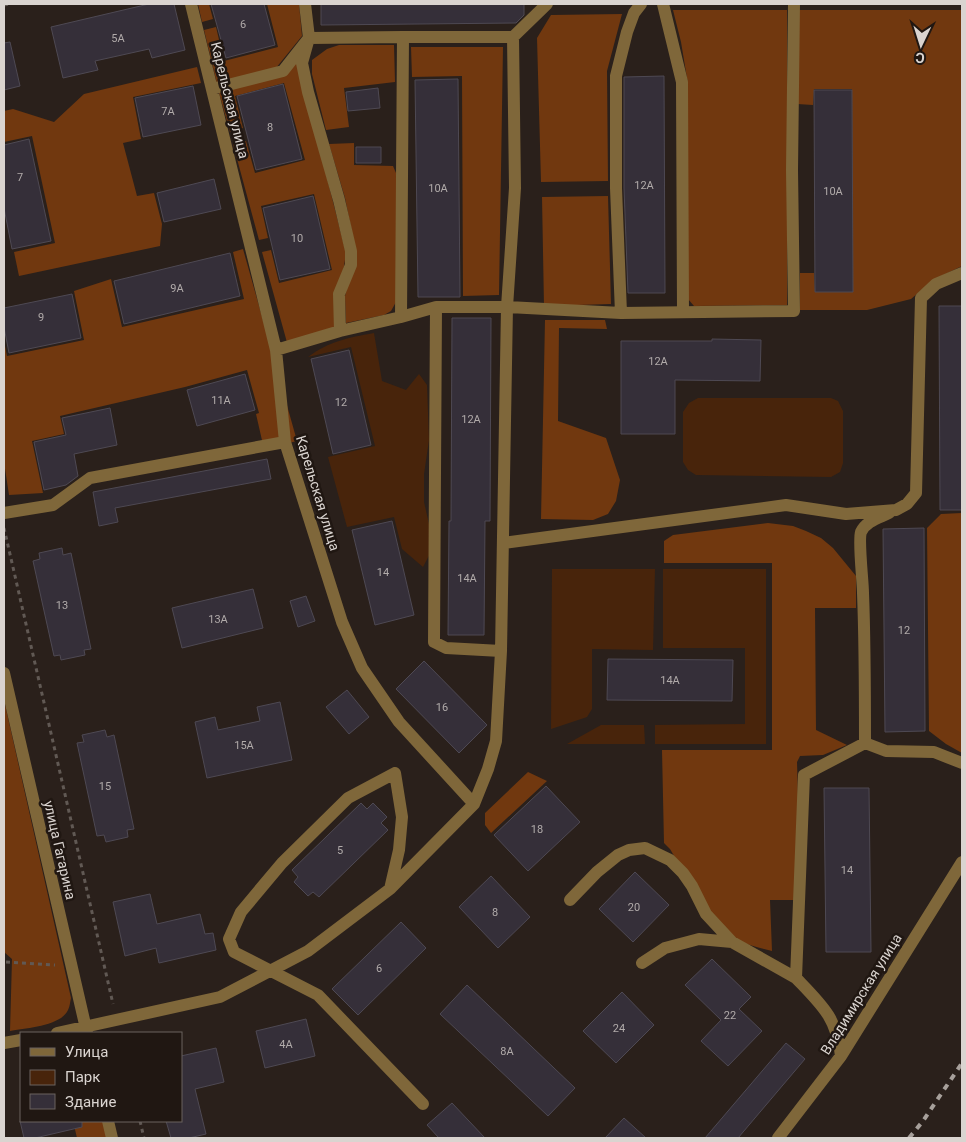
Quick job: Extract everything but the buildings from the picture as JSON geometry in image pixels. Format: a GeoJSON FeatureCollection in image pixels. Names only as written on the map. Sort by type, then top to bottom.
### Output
{"type":"FeatureCollection","features":[{"type":"Feature","properties":{"kind":"street","name":"Карельская улица"},"geometry":{"type":"LineString","coordinates":[[191,4],[276,350],[286,442],[342,622],[362,668],[399,722],[474,804]]}},
{"type":"Feature","properties":{"kind":"street"},"geometry":{"type":"LineString","coordinates":[[305,4],[309,38],[302,63],[340,200],[351,251],[351,266],[339,294],[340,332]]}},
{"type":"Feature","properties":{"kind":"street"},"geometry":{"type":"LineString","coordinates":[[309,38],[513,37],[547,4]]}},
{"type":"Feature","properties":{"kind":"street"},"geometry":{"type":"LineString","coordinates":[[620,313],[616,188],[616,76],[627,32],[634,13],[641,4]]}},
{"type":"Feature","properties":{"kind":"street"},"geometry":{"type":"LineString","coordinates":[[663,4],[682,82],[683,312]]}},
{"type":"Feature","properties":{"kind":"street"},"geometry":{"type":"LineString","coordinates":[[276,350],[436,307],[507,307],[620,313],[794,311],[792,170],[794,4]]}},
{"type":"Feature","properties":{"kind":"street"},"geometry":{"type":"LineString","coordinates":[[401,317],[403,37]]}},
{"type":"Feature","properties":{"kind":"street"},"geometry":{"type":"LineString","coordinates":[[72,1032],[87,1031],[116,1020],[220,997],[308,951],[390,889],[474,804],[488,769],[496,741],[501,651],[507,307],[514,188],[513,37]]}},
{"type":"Feature","properties":{"kind":"street"},"geometry":{"type":"LineString","coordinates":[[212,88],[283,71],[309,38]]}},
{"type":"Feature","properties":{"kind":"street"},"geometry":{"type":"LineString","coordinates":[[864,743],[865,642],[861,532],[867,524],[907,504],[916,493],[921,298],[936,284],[962,273]]}},
{"type":"Feature","properties":{"kind":"street"},"geometry":{"type":"LineString","coordinates":[[436,307],[434,642],[446,648],[501,651]]}},
{"type":"Feature","properties":{"kind":"street"},"geometry":{"type":"LineString","coordinates":[[4,513],[53,505],[90,478],[286,442]]}},
{"type":"Feature","properties":{"kind":"street"},"geometry":{"type":"LineString","coordinates":[[503,543],[786,505],[846,514],[896,510]]}},
{"type":"Feature","properties":{"kind":"street","name":"улица Гагарина"},"geometry":{"type":"LineString","coordinates":[[4,673],[87,1031]]}},
{"type":"Feature","properties":{"kind":"street"},"geometry":{"type":"LineString","coordinates":[[796,978],[804,775],[864,743],[886,751],[934,752],[962,763]]}},
{"type":"Feature","properties":{"kind":"street"},"geometry":{"type":"LineString","coordinates":[[390,889],[399,850],[402,817],[395,773],[348,798],[282,863],[241,912],[229,940],[234,952],[318,995],[423,1104]]}},
{"type":"Feature","properties":{"kind":"street"},"geometry":{"type":"LineString","coordinates":[[570,900],[597,872],[618,855],[629,850],[645,848],[670,860],[683,873],[692,886],[706,914],[732,942],[796,978],[825,1008],[839,1037],[842,1056]]}},
{"type":"Feature","properties":{"kind":"street","name":"Владимирская улица"},"geometry":{"type":"LineString","coordinates":[[778,1138],[842,1056],[962,862]]}},
{"type":"Feature","properties":{"kind":"street"},"geometry":{"type":"LineString","coordinates":[[642,963],[664,948],[699,939],[732,942]]}},
{"type":"Feature","properties":{"kind":"street"},"geometry":{"type":"LineString","coordinates":[[4,1043],[20,1040]]}},
{"type":"Feature","properties":{"kind":"street"},"geometry":{"type":"LineString","coordinates":[[108,1122],[112,1138]]}},
{"type":"Feature","properties":{"kind":"path"},"geometry":{"type":"LineString","coordinates":[[4,5],[10,4]]}},
{"type":"Feature","properties":{"kind":"path"},"geometry":{"type":"LineString","coordinates":[[4,527],[116,1020]]}},
{"type":"Feature","properties":{"kind":"path"},"geometry":{"type":"LineString","coordinates":[[6,962],[72,966]]}},
{"type":"Feature","properties":{"kind":"path"},"geometry":{"type":"LineString","coordinates":[[140,1122],[144,1138]]}},
{"type":"Feature","properties":{"kind":"green space"},"geometry":{"type":"Polygon","coordinates":[[[374,333],[382,381],[406,390],[419,374],[427,385],[429,440],[424,474],[424,502],[434,546],[423,567],[402,549],[394,517],[347,527],[328,457],[375,446],[351,347],[308,357],[324,347],[339,341],[374,333]]]}},
{"type":"Feature","properties":{"kind":"green space"},"geometry":{"type":"Polygon","coordinates":[[[698,398],[831,398],[838,401],[843,411],[843,463],[840,472],[831,477],[696,475],[688,470],[683,462],[683,412],[689,403],[698,398]]]}},
{"type":"Feature","properties":{"kind":"green space"},"geometry":{"type":"Polygon","coordinates":[[[552,569],[655,569],[653,650],[592,649],[592,709],[587,717],[551,729],[552,569]]]}},
{"type":"Feature","properties":{"kind":"green space"},"geometry":{"type":"Polygon","coordinates":[[[663,569],[766,569],[766,744],[655,744],[655,725],[745,724],[745,648],[663,648],[663,569]]]}},
{"type":"Feature","properties":{"kind":"green space"},"geometry":{"type":"Polygon","coordinates":[[[601,725],[644,725],[645,744],[567,744],[601,725]]]}},
{"type":"Feature","properties":{"kind":"shaded area"},"geometry":{"type":"Polygon","coordinates":[[[198,4],[209,4],[213,19],[202,22],[198,4]]]}},
{"type":"Feature","properties":{"kind":"shaded area"},"geometry":{"type":"Polygon","coordinates":[[[267,4],[299,4],[302,36],[276,68],[217,84],[204,30],[216,27],[224,61],[278,47],[267,4]]]}},
{"type":"Feature","properties":{"kind":"shaded area"},"geometry":{"type":"Polygon","coordinates":[[[673,10],[787,10],[787,305],[694,306],[688,299],[686,232],[688,84],[673,10]]]}},
{"type":"Feature","properties":{"kind":"shaded area"},"geometry":{"type":"Polygon","coordinates":[[[798,10],[962,10],[962,266],[933,280],[911,299],[867,310],[800,310],[800,273],[814,273],[815,292],[853,292],[852,89],[814,89],[813,105],[797,104],[798,10]]]}},
{"type":"Feature","properties":{"kind":"shaded area"},"geometry":{"type":"Polygon","coordinates":[[[622,14],[607,71],[608,181],[541,182],[537,38],[551,15],[622,14]]]}},
{"type":"Feature","properties":{"kind":"shaded area"},"geometry":{"type":"Polygon","coordinates":[[[339,45],[394,45],[395,82],[344,88],[349,127],[326,130],[312,74],[312,60],[327,49],[339,45]]]}},
{"type":"Feature","properties":{"kind":"shaded area"},"geometry":{"type":"Polygon","coordinates":[[[411,47],[503,47],[499,295],[463,296],[462,76],[412,77],[411,47]]]}},
{"type":"Feature","properties":{"kind":"shaded area"},"geometry":{"type":"Polygon","coordinates":[[[297,60],[346,253],[335,327],[288,346],[262,252],[271,250],[279,283],[332,270],[314,194],[261,206],[268,238],[259,240],[233,144],[246,141],[255,173],[305,160],[284,83],[235,96],[243,128],[230,132],[219,93],[297,60]]]}},
{"type":"Feature","properties":{"kind":"shaded area"},"geometry":{"type":"Polygon","coordinates":[[[197,67],[201,83],[133,97],[141,139],[123,143],[137,196],[154,193],[162,224],[160,246],[19,276],[14,252],[55,243],[32,136],[4,142],[4,111],[13,109],[54,122],[84,94],[197,67]]]}},
{"type":"Feature","properties":{"kind":"shaded area"},"geometry":{"type":"Polygon","coordinates":[[[354,143],[354,165],[393,166],[396,173],[396,302],[391,311],[384,315],[346,323],[345,296],[356,252],[345,198],[329,144],[354,143]]]}},
{"type":"Feature","properties":{"kind":"shaded area"},"geometry":{"type":"Polygon","coordinates":[[[608,196],[611,304],[544,306],[542,197],[608,196]]]}},
{"type":"Feature","properties":{"kind":"shaded area"},"geometry":{"type":"Polygon","coordinates":[[[243,249],[297,441],[264,449],[256,414],[259,413],[247,370],[185,387],[60,416],[64,434],[32,441],[43,493],[9,495],[4,462],[4,341],[7,356],[84,340],[74,291],[111,279],[122,327],[244,299],[233,252],[243,249]]]}},
{"type":"Feature","properties":{"kind":"shaded area"},"geometry":{"type":"Polygon","coordinates":[[[545,320],[605,320],[607,329],[559,328],[558,421],[606,438],[620,480],[616,501],[608,514],[593,520],[541,519],[545,320]]]}},
{"type":"Feature","properties":{"kind":"shaded area"},"geometry":{"type":"Polygon","coordinates":[[[962,513],[962,753],[929,731],[927,528],[941,514],[962,513]]]}},
{"type":"Feature","properties":{"kind":"shaded area"},"geometry":{"type":"Polygon","coordinates":[[[768,523],[793,526],[821,538],[833,548],[856,576],[856,608],[815,608],[816,730],[847,745],[823,755],[800,756],[797,762],[801,900],[770,900],[772,951],[735,939],[719,924],[691,884],[670,849],[664,843],[662,750],[772,750],[772,563],[664,563],[664,541],[673,535],[768,523]]]}},
{"type":"Feature","properties":{"kind":"shaded area"},"geometry":{"type":"Polygon","coordinates":[[[4,700],[71,998],[68,1010],[58,1020],[10,1031],[12,959],[4,952],[4,700]]]}},
{"type":"Feature","properties":{"kind":"shaded area"},"geometry":{"type":"Polygon","coordinates":[[[528,772],[547,781],[491,833],[485,825],[485,813],[528,772]]]}},
{"type":"Feature","properties":{"kind":"shaded area"},"geometry":{"type":"Polygon","coordinates":[[[73,1122],[103,1122],[108,1138],[77,1138],[73,1122]]]}},
{"type":"Feature","properties":{"kind":"railway"},"geometry":{"type":"LineString","coordinates":[[909,1138],[923,1121],[962,1063]]}}]}
